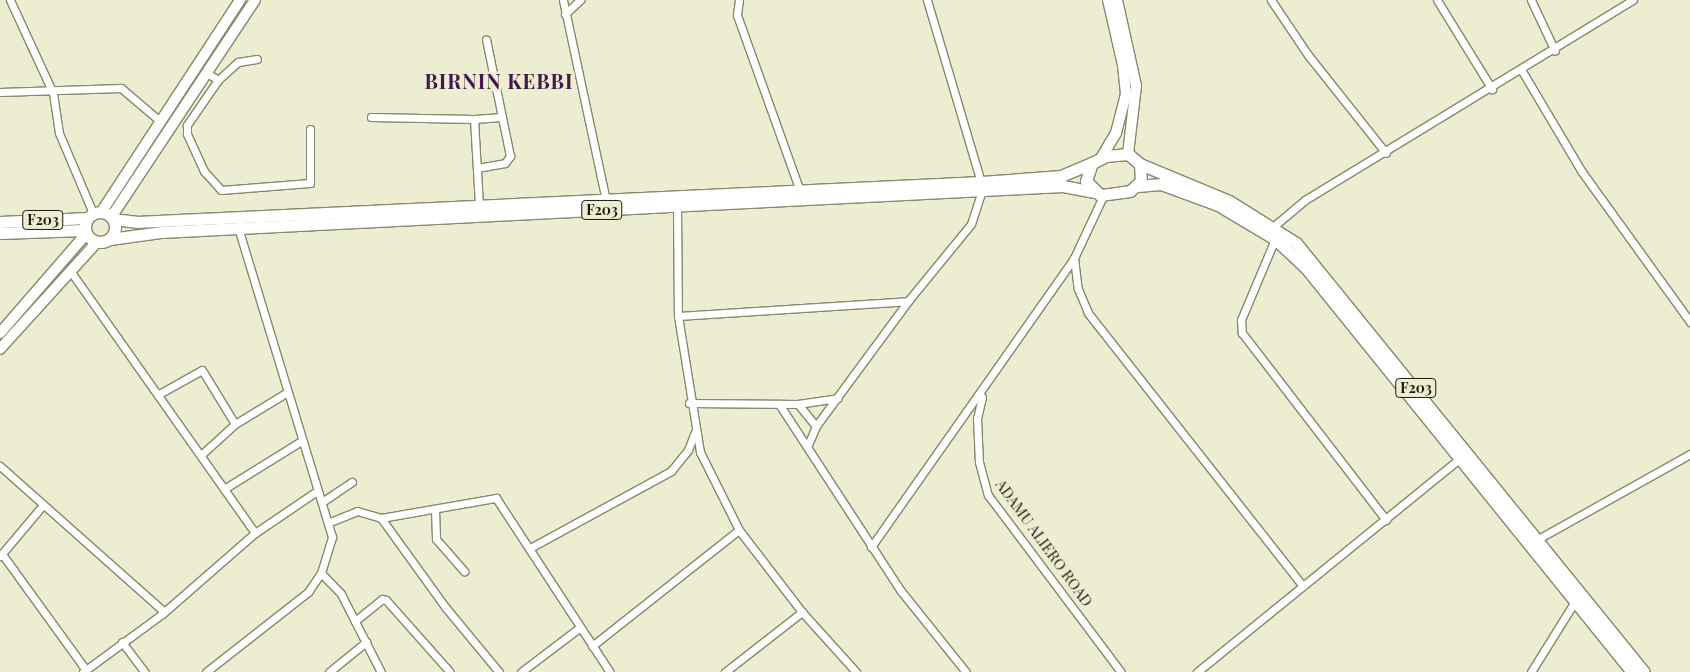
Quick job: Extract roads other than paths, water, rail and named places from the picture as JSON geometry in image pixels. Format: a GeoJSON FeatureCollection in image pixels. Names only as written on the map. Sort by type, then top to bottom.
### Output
{"type":"FeatureCollection","features":[{"type":"Feature","properties":{"kind":"main road"},"geometry":{"type":"LineString","coordinates":[[1128,154],[1140,164],[1143,177],[1138,186],[1119,194],[1099,194],[1086,181],[1096,161],[1128,154]]}},
{"type":"Feature","properties":{"kind":"main road","name":"F203"},"geometry":{"type":"LineString","coordinates":[[110,239],[142,233],[678,207],[981,186],[1060,176],[1096,161]]}},
{"type":"Feature","properties":{"kind":"main road","name":"F203"},"geometry":{"type":"LineString","coordinates":[[1140,164],[1205,189],[1274,226],[1315,263],[1538,539],[1632,672]]}},
{"type":"Feature","properties":{"kind":"main road","name":"F203"},"geometry":{"type":"LineString","coordinates":[[1138,186],[1161,184],[1195,195],[1274,239],[1322,286],[1460,458],[1644,672]]}},
{"type":"Feature","properties":{"kind":"main road","name":"F203"},"geometry":{"type":"LineString","coordinates":[[0,222],[97,220],[136,222],[800,191],[981,186],[1064,186],[1099,194]]}},
{"type":"Feature","properties":{"kind":"main road","name":"F203"},"geometry":{"type":"LineString","coordinates":[[0,233],[97,220]]}},
{"type":"Feature","properties":{"kind":"main road"},"geometry":{"type":"LineString","coordinates":[[97,220],[115,232],[110,239],[97,242],[97,220]]}},
{"type":"Feature","properties":{"kind":"street"},"geometry":{"type":"LineString","coordinates":[[10,0],[53,93],[59,132],[97,220]]}},
{"type":"Feature","properties":{"kind":"street"},"geometry":{"type":"LineString","coordinates":[[97,220],[240,0]]}},
{"type":"Feature","properties":{"kind":"street"},"geometry":{"type":"LineString","coordinates":[[0,333],[97,220],[207,73],[255,0]]}},
{"type":"Feature","properties":{"kind":"street"},"geometry":{"type":"LineString","coordinates":[[563,0],[606,200]]}},
{"type":"Feature","properties":{"kind":"street"},"geometry":{"type":"LineString","coordinates":[[566,14],[580,0]]}},
{"type":"Feature","properties":{"kind":"street"},"geometry":{"type":"LineString","coordinates":[[739,0],[737,15],[800,191]]}},
{"type":"Feature","properties":{"kind":"street"},"geometry":{"type":"LineString","coordinates":[[808,445],[816,426],[908,301],[971,224],[981,186],[927,0]]}},
{"type":"Feature","properties":{"kind":"street"},"geometry":{"type":"LineString","coordinates":[[1096,161],[1116,133],[1126,94],[1123,65],[1108,0]]}},
{"type":"Feature","properties":{"kind":"street"},"geometry":{"type":"LineString","coordinates":[[1117,0],[1136,86],[1128,154]]}},
{"type":"Feature","properties":{"kind":"street"},"geometry":{"type":"LineString","coordinates":[[1271,0],[1308,55],[1386,153]]}},
{"type":"Feature","properties":{"kind":"street"},"geometry":{"type":"LineString","coordinates":[[1437,0],[1492,89]]}},
{"type":"Feature","properties":{"kind":"street"},"geometry":{"type":"LineString","coordinates":[[1531,0],[1555,51]]}},
{"type":"Feature","properties":{"kind":"street"},"geometry":{"type":"LineString","coordinates":[[1274,226],[1305,200],[1555,51],[1633,0]]}},
{"type":"Feature","properties":{"kind":"street"},"geometry":{"type":"LineString","coordinates":[[477,168],[509,160],[486,40]]}},
{"type":"Feature","properties":{"kind":"street"},"geometry":{"type":"LineString","coordinates":[[257,59],[238,62],[218,80],[187,125],[187,134],[204,171],[221,190],[310,183],[310,129]]}},
{"type":"Feature","properties":{"kind":"street"},"geometry":{"type":"LineString","coordinates":[[197,65],[218,80]]}},
{"type":"Feature","properties":{"kind":"street"},"geometry":{"type":"LineString","coordinates":[[1522,70],[1582,172],[1690,322]]}},
{"type":"Feature","properties":{"kind":"street"},"geometry":{"type":"LineString","coordinates":[[0,92],[53,93],[121,88],[161,122]]}},
{"type":"Feature","properties":{"kind":"street"},"geometry":{"type":"LineString","coordinates":[[370,117],[502,117]]}},
{"type":"Feature","properties":{"kind":"street"},"geometry":{"type":"LineString","coordinates":[[474,118],[479,207]]}},
{"type":"Feature","properties":{"kind":"street"},"geometry":{"type":"LineString","coordinates":[[871,547],[985,390],[1074,258],[1099,194]]}},
{"type":"Feature","properties":{"kind":"street"},"geometry":{"type":"LineString","coordinates":[[678,207],[678,316],[689,402],[700,452],[740,530],[802,612],[856,672]]}},
{"type":"Feature","properties":{"kind":"street"},"geometry":{"type":"LineString","coordinates":[[206,672],[308,592],[321,573],[332,537],[330,522],[317,491],[301,441],[238,228]]}},
{"type":"Feature","properties":{"kind":"street"},"geometry":{"type":"LineString","coordinates":[[1274,239],[1241,320],[1242,333],[1386,520]]}},
{"type":"Feature","properties":{"kind":"street"},"geometry":{"type":"LineString","coordinates":[[2,343],[71,272],[97,242]]}},
{"type":"Feature","properties":{"kind":"street"},"geometry":{"type":"LineString","coordinates":[[1074,258],[1078,289],[1088,313],[1303,586]]}},
{"type":"Feature","properties":{"kind":"street"},"geometry":{"type":"LineString","coordinates":[[71,272],[159,394],[255,533]]}},
{"type":"Feature","properties":{"kind":"street"},"geometry":{"type":"LineString","coordinates":[[678,316],[908,301]]}},
{"type":"Feature","properties":{"kind":"street"},"geometry":{"type":"LineString","coordinates":[[159,394],[202,370],[235,424]]}},
{"type":"Feature","properties":{"kind":"street","name":"ADAMU ALIERO ROAD"},"geometry":{"type":"LineString","coordinates":[[985,390],[978,409],[977,430],[980,473],[988,495],[1121,672]]}},
{"type":"Feature","properties":{"kind":"street"},"geometry":{"type":"LineString","coordinates":[[201,455],[235,424],[286,393]]}},
{"type":"Feature","properties":{"kind":"street"},"geometry":{"type":"LineString","coordinates":[[689,402],[798,404],[838,398]]}},
{"type":"Feature","properties":{"kind":"street"},"geometry":{"type":"LineString","coordinates":[[779,404],[808,445],[871,547],[932,633],[966,672]]}},
{"type":"Feature","properties":{"kind":"street"},"geometry":{"type":"LineString","coordinates":[[798,404],[816,426]]}},
{"type":"Feature","properties":{"kind":"street"},"geometry":{"type":"LineString","coordinates":[[530,548],[671,471],[688,450],[695,431]]}},
{"type":"Feature","properties":{"kind":"street"},"geometry":{"type":"LineString","coordinates":[[224,489],[301,441]]}},
{"type":"Feature","properties":{"kind":"street"},"geometry":{"type":"LineString","coordinates":[[1538,539],[1690,454]]}},
{"type":"Feature","properties":{"kind":"street"},"geometry":{"type":"LineString","coordinates":[[1197,672],[1460,458]]}},
{"type":"Feature","properties":{"kind":"street"},"geometry":{"type":"LineString","coordinates":[[0,466],[162,610]]}},
{"type":"Feature","properties":{"kind":"street"},"geometry":{"type":"LineString","coordinates":[[322,502],[352,482]]}},
{"type":"Feature","properties":{"kind":"street"},"geometry":{"type":"LineString","coordinates":[[43,504],[1,555],[85,671],[255,533],[317,491]]}},
{"type":"Feature","properties":{"kind":"street"},"geometry":{"type":"LineString","coordinates":[[330,522],[357,511],[381,518],[496,498],[530,548],[579,628],[610,672]]}},
{"type":"Feature","properties":{"kind":"street"},"geometry":{"type":"LineString","coordinates":[[435,509],[436,539],[464,571]]}},
{"type":"Feature","properties":{"kind":"street"},"geometry":{"type":"LineString","coordinates":[[381,518],[446,608],[499,672]]}},
{"type":"Feature","properties":{"kind":"street"},"geometry":{"type":"LineString","coordinates":[[592,646],[740,530]]}},
{"type":"Feature","properties":{"kind":"street"},"geometry":{"type":"LineString","coordinates":[[321,573],[340,594],[381,672]]}},
{"type":"Feature","properties":{"kind":"street"},"geometry":{"type":"LineString","coordinates":[[1531,672],[1578,597]]}},
{"type":"Feature","properties":{"kind":"street"},"geometry":{"type":"LineString","coordinates":[[355,621],[382,599],[386,600],[450,672]]}},
{"type":"Feature","properties":{"kind":"street"},"geometry":{"type":"LineString","coordinates":[[725,672],[802,612]]}},
{"type":"Feature","properties":{"kind":"street"},"geometry":{"type":"LineString","coordinates":[[521,672],[579,628]]}},
{"type":"Feature","properties":{"kind":"street"},"geometry":{"type":"LineString","coordinates":[[122,642],[145,672]]}},
{"type":"Feature","properties":{"kind":"street"},"geometry":{"type":"LineString","coordinates":[[330,672],[366,642]]}},
{"type":"Feature","properties":{"kind":"district","name":"BIRNIN KEBBI"},"geometry":{"type":"Point","coordinates":[499,80]}}]}
